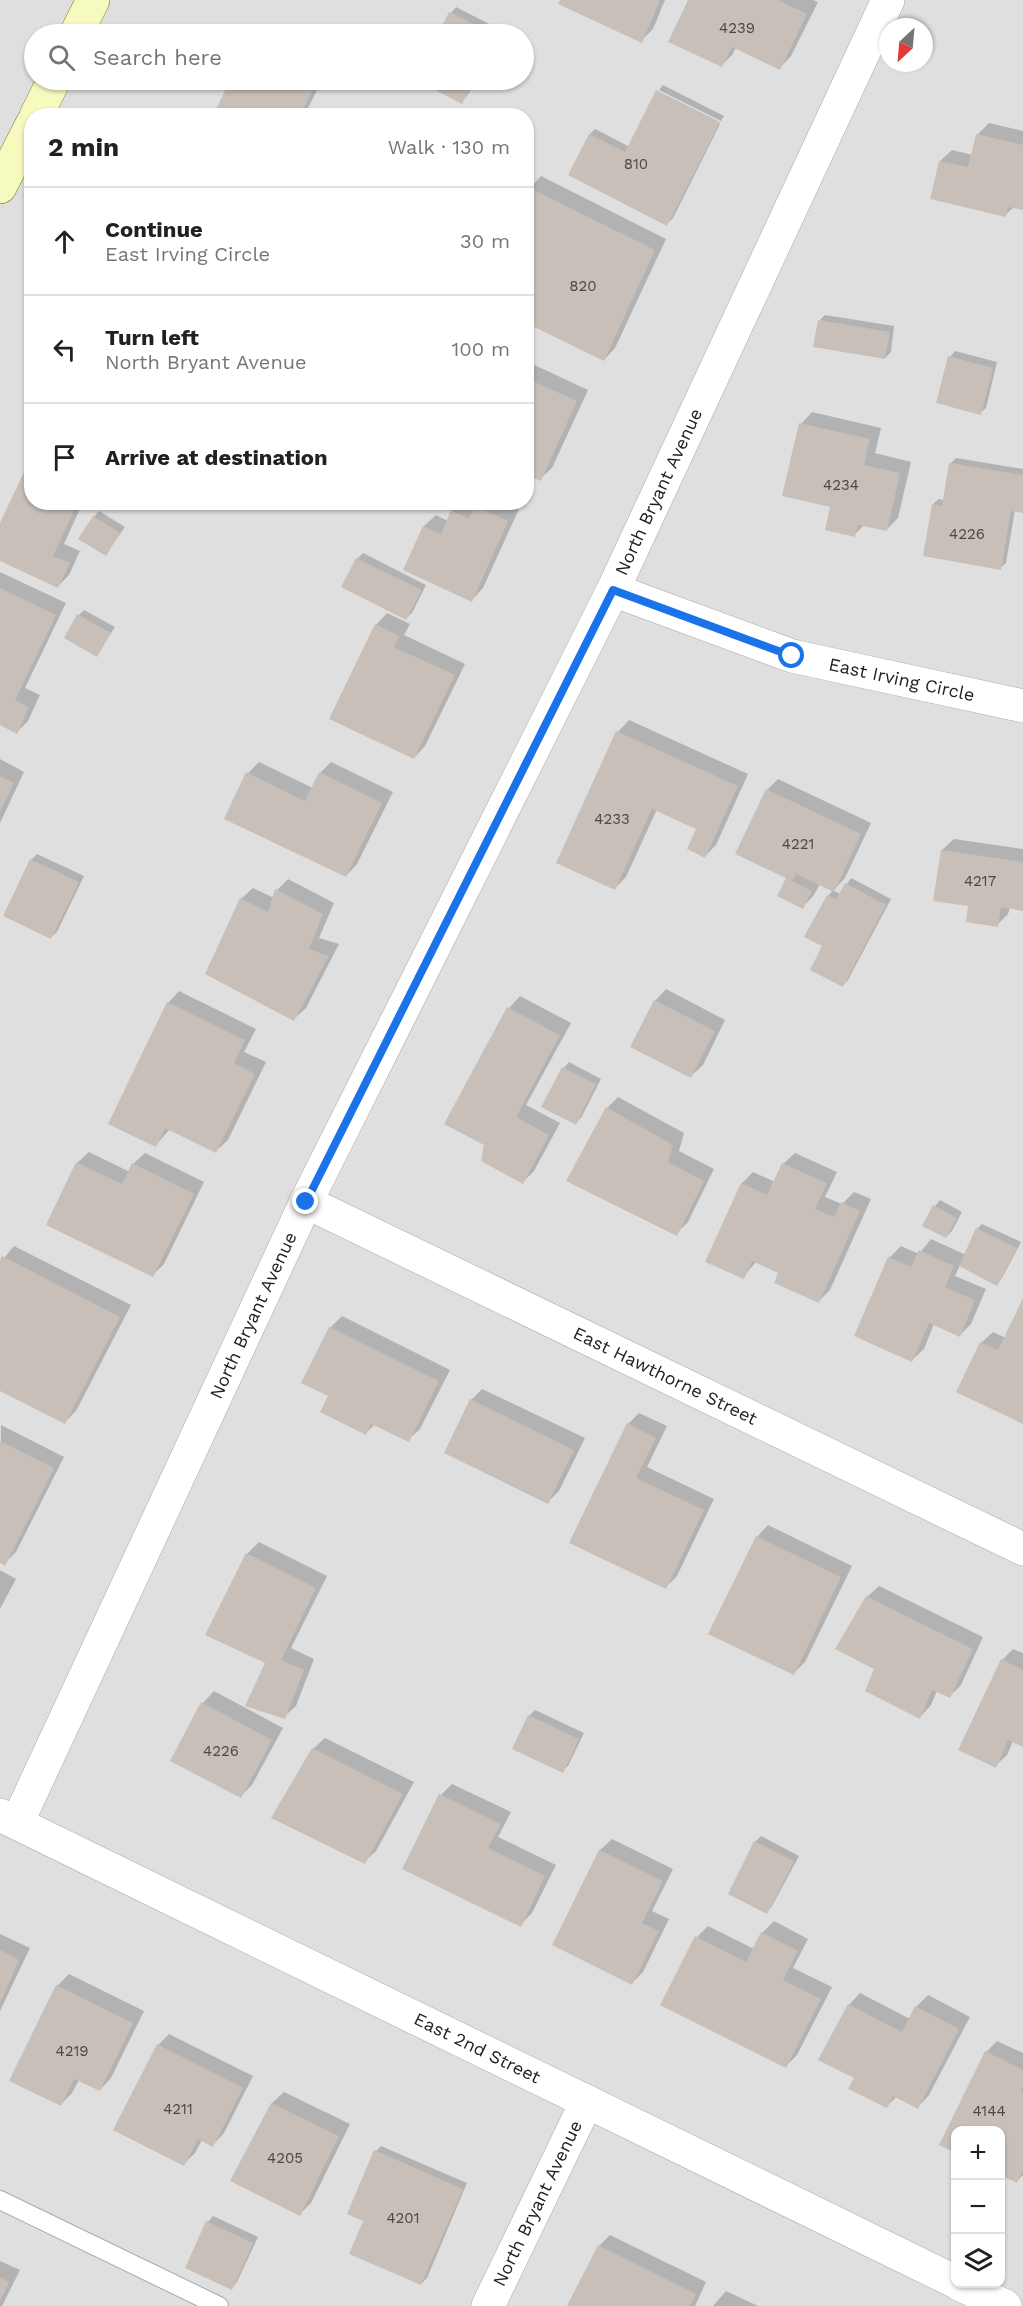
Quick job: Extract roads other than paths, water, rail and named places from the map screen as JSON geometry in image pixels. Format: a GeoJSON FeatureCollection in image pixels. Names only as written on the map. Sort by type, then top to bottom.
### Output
{"type":"FeatureCollection","features":[{"type":"Feature","properties":{"kind":"street"},"geometry":{"type":"LineString","coordinates":[[81,24],[93,0]]}},
{"type":"Feature","properties":{"kind":"street","name":"North Bryant Avenue"},"geometry":{"type":"LineString","coordinates":[[9,1819],[306,1202],[613,590],[888,0]]}},
{"type":"Feature","properties":{"kind":"street"},"geometry":{"type":"LineString","coordinates":[[40,108],[49,90]]}},
{"type":"Feature","properties":{"kind":"street"},"geometry":{"type":"LineString","coordinates":[[0,187],[24,140]]}},
{"type":"Feature","properties":{"kind":"street","name":"East Irving Circle"},"geometry":{"type":"LineString","coordinates":[[613,590],[792,656],[1023,706]]}},
{"type":"Feature","properties":{"kind":"street","name":"East Hawthorne Street"},"geometry":{"type":"LineString","coordinates":[[306,1202],[1023,1549]]}},
{"type":"Feature","properties":{"kind":"street","name":"East 2nd Street"},"geometry":{"type":"LineString","coordinates":[[9,1819],[951,2280]]}},
{"type":"Feature","properties":{"kind":"street","name":"North Bryant Avenue"},"geometry":{"type":"LineString","coordinates":[[488,2306],[586,2101]]}},
{"type":"Feature","properties":{"kind":"street","name":"East 2nd Street"},"geometry":{"type":"LineString","coordinates":[[967,2288],[1005,2306]]}},
{"type":"Feature","properties":{"kind":"lane"},"geometry":{"type":"LineString","coordinates":[[0,2200],[219,2306]]}}]}
